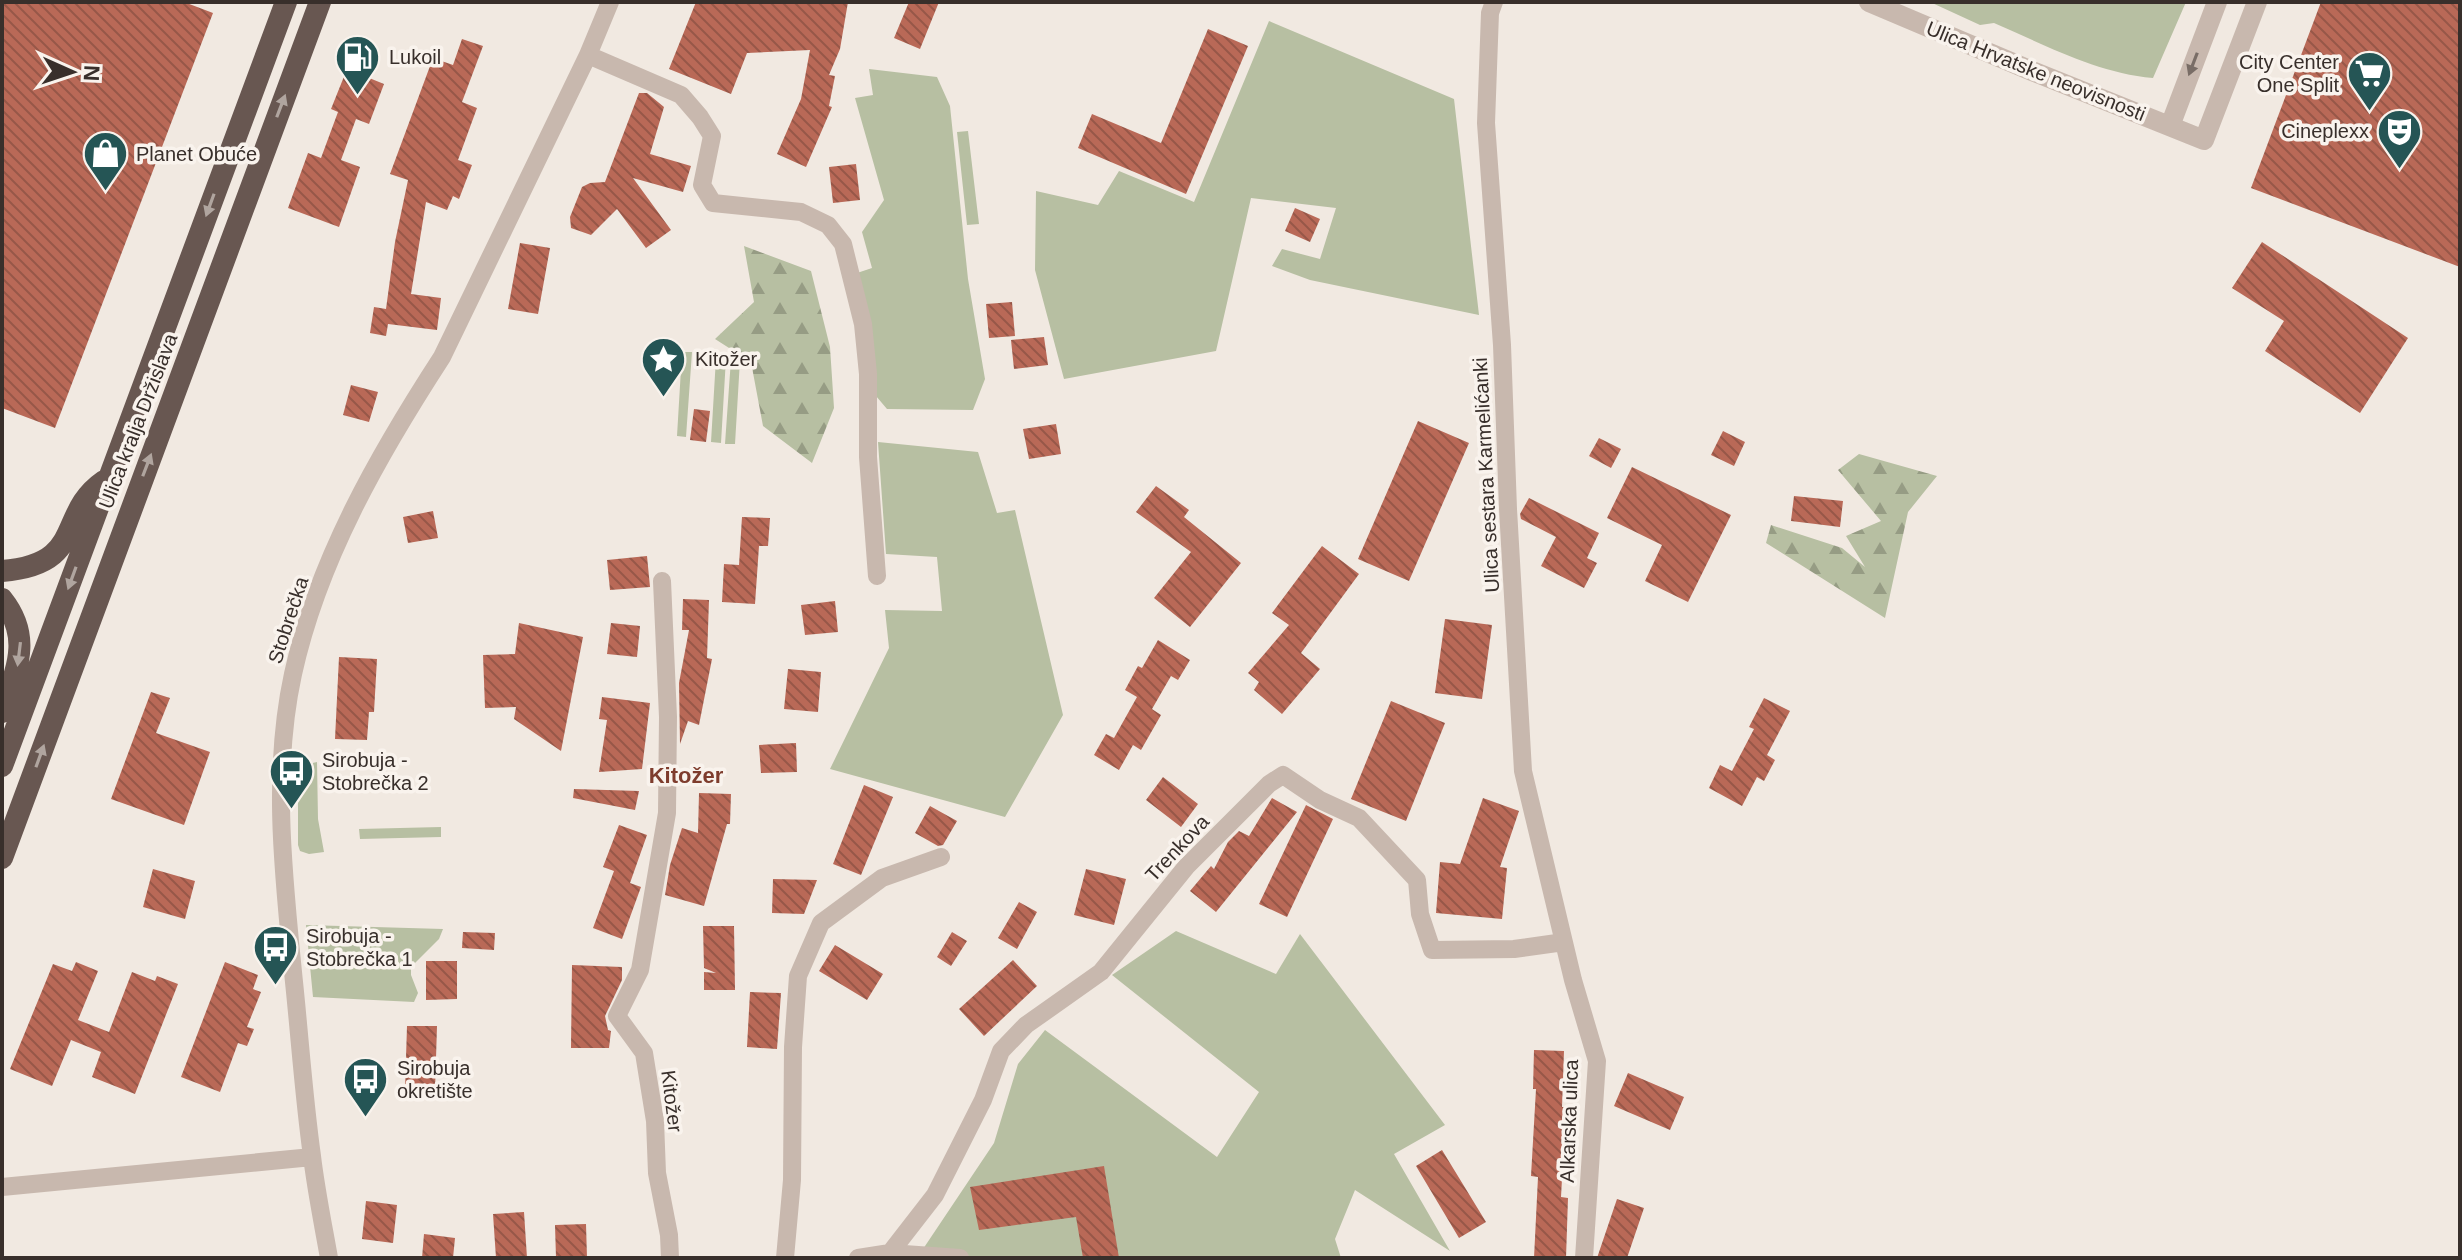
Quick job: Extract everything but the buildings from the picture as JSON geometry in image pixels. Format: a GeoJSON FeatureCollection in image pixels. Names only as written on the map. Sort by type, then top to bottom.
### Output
{"type":"FeatureCollection","features":[{"type":"Feature","properties":{"kind":"highway","name":"Ulica kralja Držislava"},"geometry":{"type":"LineString","coordinates":[[2,766],[286,2]]}},
{"type":"Feature","properties":{"kind":"highway","name":"Ulica kralja Držislava"},"geometry":{"type":"LineString","coordinates":[[2,858],[320,2]]}},
{"type":"Feature","properties":{"kind":"highway"},"geometry":{"type":"LineString","coordinates":[[2,571],[35,565],[53,555],[68,537],[90,492],[109,478]]}},
{"type":"Feature","properties":{"kind":"highway"},"geometry":{"type":"LineString","coordinates":[[2,599],[17,624],[21,642],[20,659],[2,712]]}},
{"type":"Feature","properties":{"kind":"street","name":"Stobrečka"},"geometry":{"type":"LineString","coordinates":[[329,1258],[312,1157],[282,866],[282,761],[293,674],[315,599],[356,505],[414,400],[442,357],[588,55],[610,2]]}},
{"type":"Feature","properties":{"kind":"street","name":"Ulica sestara Karmelićanki"},"geometry":{"type":"LineString","coordinates":[[1494,2],[1490,13],[1486,123],[1502,345],[1523,771],[1564,942]]}},
{"type":"Feature","properties":{"kind":"street","name":"Ulica Hrvatske neovisnosti"},"geometry":{"type":"LineString","coordinates":[[1869,2],[2204,140],[2257,2]]}},
{"type":"Feature","properties":{"kind":"street"},"geometry":{"type":"LineString","coordinates":[[2170,126],[2217,2]]}},
{"type":"Feature","properties":{"kind":"street"},"geometry":{"type":"LineString","coordinates":[[588,55],[681,95],[700,117],[712,136],[702,185],[713,203],[801,212],[828,225],[843,244],[863,324],[867,361],[868,457],[877,576]]}},
{"type":"Feature","properties":{"kind":"street","name":"Kitožer"},"geometry":{"type":"LineString","coordinates":[[662,581],[668,717],[667,813],[640,970],[617,1016],[644,1053],[670,1258]]}},
{"type":"Feature","properties":{"kind":"street","name":"Trenkova"},"geometry":{"type":"LineString","coordinates":[[890,1255],[935,1195],[983,1100],[1001,1051],[1026,1025],[1101,972],[1186,867],[1269,784],[1283,775],[1320,800],[1359,818],[1417,880],[1420,914],[1432,950],[1514,949],[1564,942]]}},
{"type":"Feature","properties":{"kind":"street"},"geometry":{"type":"LineString","coordinates":[[785,1258],[792,1180],[793,1047],[798,976],[821,923],[882,878],[941,857]]}},
{"type":"Feature","properties":{"kind":"street","name":"Alkarska ulica"},"geometry":{"type":"LineString","coordinates":[[1564,942],[1597,1061],[1584,1258]]}},
{"type":"Feature","properties":{"kind":"street"},"geometry":{"type":"LineString","coordinates":[[2,1187],[312,1157]]}},
{"type":"Feature","properties":{"kind":"street"},"geometry":{"type":"LineString","coordinates":[[858,1258],[890,1255],[960,1258]]}},
{"type":"Feature","properties":{"kind":"green space"},"geometry":{"type":"Polygon","coordinates":[[[1930,2],[2186,2],[2153,78],[2092,64],[1994,23],[1980,25],[1930,2]]]}},
{"type":"Feature","properties":{"kind":"green space"},"geometry":{"type":"Polygon","coordinates":[[[1269,21],[1454,99],[1479,315],[1310,280],[1272,266],[1282,249],[1320,259],[1336,208],[1251,198],[1216,351],[1064,379],[1035,270],[1036,191],[1098,205],[1119,171],[1194,202],[1269,21]]]}},
{"type":"Feature","properties":{"kind":"green space"},"geometry":{"type":"Polygon","coordinates":[[[869,69],[937,77],[950,106],[968,279],[985,379],[973,410],[887,409],[876,396],[854,274],[872,268],[862,232],[884,200],[855,98],[873,95],[869,69]]]}},
{"type":"Feature","properties":{"kind":"green space"},"geometry":{"type":"Polygon","coordinates":[[[968,131],[979,224],[967,225],[957,132],[968,131]]]}},
{"type":"Feature","properties":{"kind":"green space"},"geometry":{"type":"Polygon","coordinates":[[[744,246],[811,271],[830,347],[834,408],[812,463],[763,426],[751,362],[715,339],[754,302],[744,246]]]}},
{"type":"Feature","properties":{"kind":"green space"},"geometry":{"type":"Polygon","coordinates":[[[682,352],[692,352],[686,437],[677,436],[682,352]]]}},
{"type":"Feature","properties":{"kind":"green space"},"geometry":{"type":"Polygon","coordinates":[[[716,358],[726,358],[721,443],[711,442],[716,358]]]}},
{"type":"Feature","properties":{"kind":"green space"},"geometry":{"type":"Polygon","coordinates":[[[731,359],[740,360],[735,444],[725,444],[731,359]]]}},
{"type":"Feature","properties":{"kind":"green space"},"geometry":{"type":"Polygon","coordinates":[[[878,442],[978,452],[997,513],[1015,510],[1063,715],[1005,817],[830,769],[889,648],[885,610],[942,611],[937,557],[886,554],[878,442]]]}},
{"type":"Feature","properties":{"kind":"green space"},"geometry":{"type":"Polygon","coordinates":[[[1859,454],[1937,476],[1908,512],[1885,618],[1766,543],[1771,525],[1842,548],[1865,567],[1846,536],[1881,521],[1838,470],[1859,454]]]}},
{"type":"Feature","properties":{"kind":"green space"},"geometry":{"type":"Polygon","coordinates":[[[317,762],[318,819],[324,852],[309,854],[300,851],[298,845],[298,770],[317,762]]]}},
{"type":"Feature","properties":{"kind":"green space"},"geometry":{"type":"Polygon","coordinates":[[[441,827],[441,837],[360,839],[359,829],[441,827]]]}},
{"type":"Feature","properties":{"kind":"green space"},"geometry":{"type":"Polygon","coordinates":[[[306,925],[443,929],[439,939],[411,967],[418,993],[414,1002],[313,997],[306,925]]]}},
{"type":"Feature","properties":{"kind":"green space"},"geometry":{"type":"Polygon","coordinates":[[[1176,931],[1276,974],[1300,934],[1445,1125],[1394,1154],[1450,1251],[1355,1190],[1335,1239],[1341,1258],[917,1258],[994,1143],[1018,1064],[1045,1030],[1217,1157],[1259,1092],[1112,975],[1176,931]]]}},
{"type":"Feature","properties":{"kind":"place","name":"Lukoil"},"geometry":{"type":"Point","coordinates":[358,96]}},
{"type":"Feature","properties":{"kind":"place","name":"City Center One Split"},"geometry":{"type":"Point","coordinates":[2370,112]}},
{"type":"Feature","properties":{"kind":"place","name":"Cineplexx"},"geometry":{"type":"Point","coordinates":[2400,170]}},
{"type":"Feature","properties":{"kind":"place","name":"Planet Obuće"},"geometry":{"type":"Point","coordinates":[105,193]}},
{"type":"Feature","properties":{"kind":"place","name":"Kitožer"},"geometry":{"type":"Point","coordinates":[664,398]}},
{"type":"Feature","properties":{"kind":"place","name":"Sirobuja - Stobrečka 2"},"geometry":{"type":"Point","coordinates":[291,810]}},
{"type":"Feature","properties":{"kind":"place","name":"Sirobuja - Stobrečka 1"},"geometry":{"type":"Point","coordinates":[275,987]}},
{"type":"Feature","properties":{"kind":"place","name":"Sirobuja okretište"},"geometry":{"type":"Point","coordinates":[366,1119]}},
{"type":"Feature","properties":{"kind":"district","name":"Kitožer"},"geometry":{"type":"Point","coordinates":[686,775]}}]}
